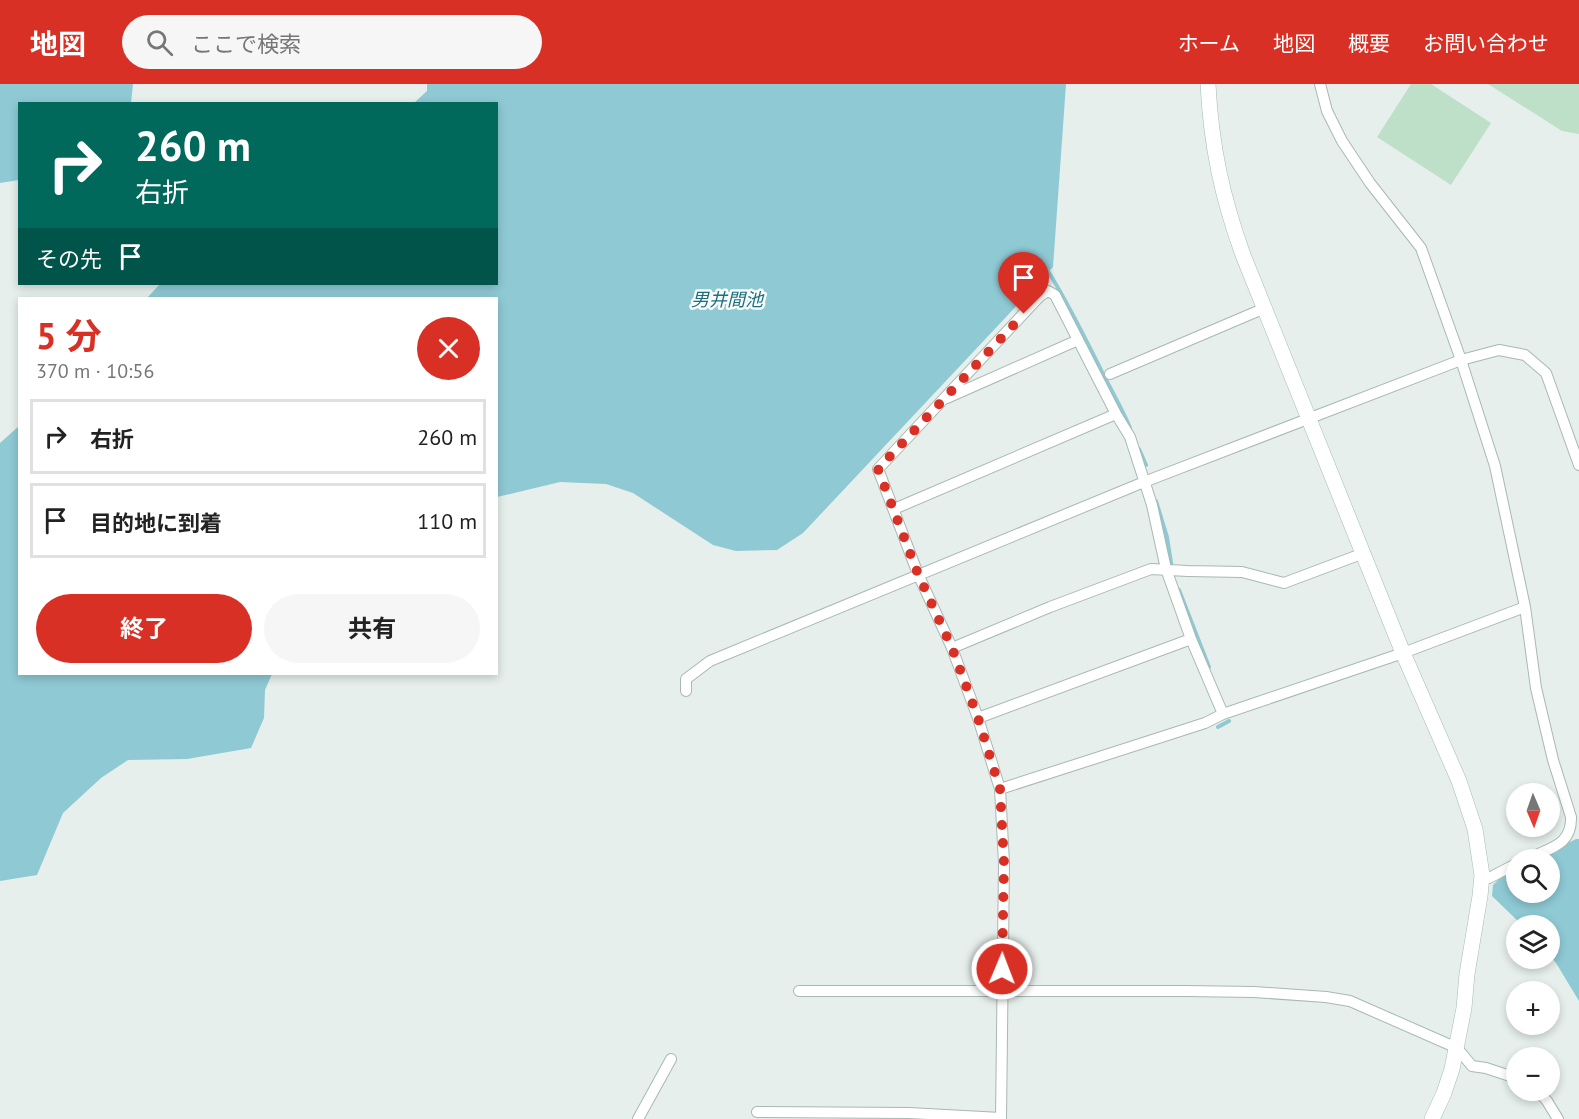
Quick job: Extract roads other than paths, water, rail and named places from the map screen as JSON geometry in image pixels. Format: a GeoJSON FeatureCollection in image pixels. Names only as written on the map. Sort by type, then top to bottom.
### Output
{"type":"FeatureCollection","features":[{"type":"Feature","properties":{"kind":"street"},"geometry":{"type":"LineString","coordinates":[[1209,84],[1211,133],[1231,221],[1403,653],[1469,808],[1475,829],[1481,879],[1464,1008],[1457,1048],[1444,1093],[1432,1119]]}},
{"type":"Feature","properties":{"kind":"street"},"geometry":{"type":"LineString","coordinates":[[1320,84],[1327,111],[1342,141],[1370,183],[1421,248],[1461,360],[1495,466],[1526,607],[1536,688],[1553,760],[1575,828],[1561,844],[1550,849]]}},
{"type":"Feature","properties":{"kind":"street"},"geometry":{"type":"LineString","coordinates":[[757,1112],[909,1113],[1001,1119],[1004,863],[1000,789],[978,718],[952,648],[918,574],[878,469],[1040,296],[1048,291],[1055,295],[1116,414],[1130,436],[1152,505],[1166,569],[1191,639],[1223,714]]}},
{"type":"Feature","properties":{"kind":"street"},"geometry":{"type":"LineString","coordinates":[[1110,374],[1264,308]]}},
{"type":"Feature","properties":{"kind":"street"},"geometry":{"type":"LineString","coordinates":[[942,400],[1078,340]]}},
{"type":"Feature","properties":{"kind":"street"},"geometry":{"type":"LineString","coordinates":[[686,691],[686,679],[710,661],[1144,482],[1461,360],[1499,350],[1526,355],[1546,373],[1579,465]]}},
{"type":"Feature","properties":{"kind":"street"},"geometry":{"type":"LineString","coordinates":[[894,509],[1116,414]]}},
{"type":"Feature","properties":{"kind":"street"},"geometry":{"type":"LineString","coordinates":[[952,648],[1050,607],[1151,569],[1242,572],[1284,583],[1364,553]]}},
{"type":"Feature","properties":{"kind":"street"},"geometry":{"type":"LineString","coordinates":[[1000,789],[1205,723],[1223,714],[1403,653],[1526,607]]}},
{"type":"Feature","properties":{"kind":"street"},"geometry":{"type":"LineString","coordinates":[[978,718],[1191,639]]}},
{"type":"Feature","properties":{"kind":"street"},"geometry":{"type":"LineString","coordinates":[[1481,879],[1489,878],[1506,869]]}},
{"type":"Feature","properties":{"kind":"street"},"geometry":{"type":"LineString","coordinates":[[800,991],[1254,992],[1326,997],[1350,1001],[1457,1048],[1472,1066],[1506,1075]]}},
{"type":"Feature","properties":{"kind":"street"},"geometry":{"type":"LineString","coordinates":[[638,1119],[670,1059]]}},
{"type":"Feature","properties":{"kind":"street"},"geometry":{"type":"LineString","coordinates":[[1547,1101],[1558,1119]]}},
{"type":"Feature","properties":{"kind":"water"},"geometry":{"type":"Polygon","coordinates":[[[0,84],[133,84],[131,102],[18,102],[18,180],[0,183],[0,84]]]}},
{"type":"Feature","properties":{"kind":"water","name":"男井間池"},"geometry":{"type":"Polygon","coordinates":[[[427,84],[1066,84],[1053,267],[803,533],[777,550],[736,551],[713,545],[633,493],[606,484],[560,482],[498,497],[498,297],[148,297],[159,285],[498,285],[498,102],[415,102],[427,91],[427,84]]]}},
{"type":"Feature","properties":{"kind":"water"},"geometry":{"type":"Polygon","coordinates":[[[18,427],[18,675],[272,675],[265,690],[264,718],[251,748],[187,759],[128,760],[101,778],[63,813],[37,875],[0,881],[0,443],[18,427]]]}},
{"type":"Feature","properties":{"kind":"water"},"geometry":{"type":"Polygon","coordinates":[[[1579,839],[1579,1001],[1560,969],[1560,915],[1512,915],[1492,896],[1493,885],[1506,875],[1506,903],[1560,903],[1560,849],[1556,849],[1579,839]]]}},
{"type":"Feature","properties":{"kind":"waterway"},"geometry":{"type":"LineString","coordinates":[[1046,268],[1074,316],[1130,428]]}},
{"type":"Feature","properties":{"kind":"waterway"},"geometry":{"type":"LineString","coordinates":[[1139,449],[1146,465]]}},
{"type":"Feature","properties":{"kind":"waterway"},"geometry":{"type":"LineString","coordinates":[[1156,501],[1167,537],[1172,569]]}},
{"type":"Feature","properties":{"kind":"waterway"},"geometry":{"type":"LineString","coordinates":[[1179,590],[1209,667]]}},
{"type":"Feature","properties":{"kind":"waterway"},"geometry":{"type":"LineString","coordinates":[[1218,727],[1229,721]]}}]}
